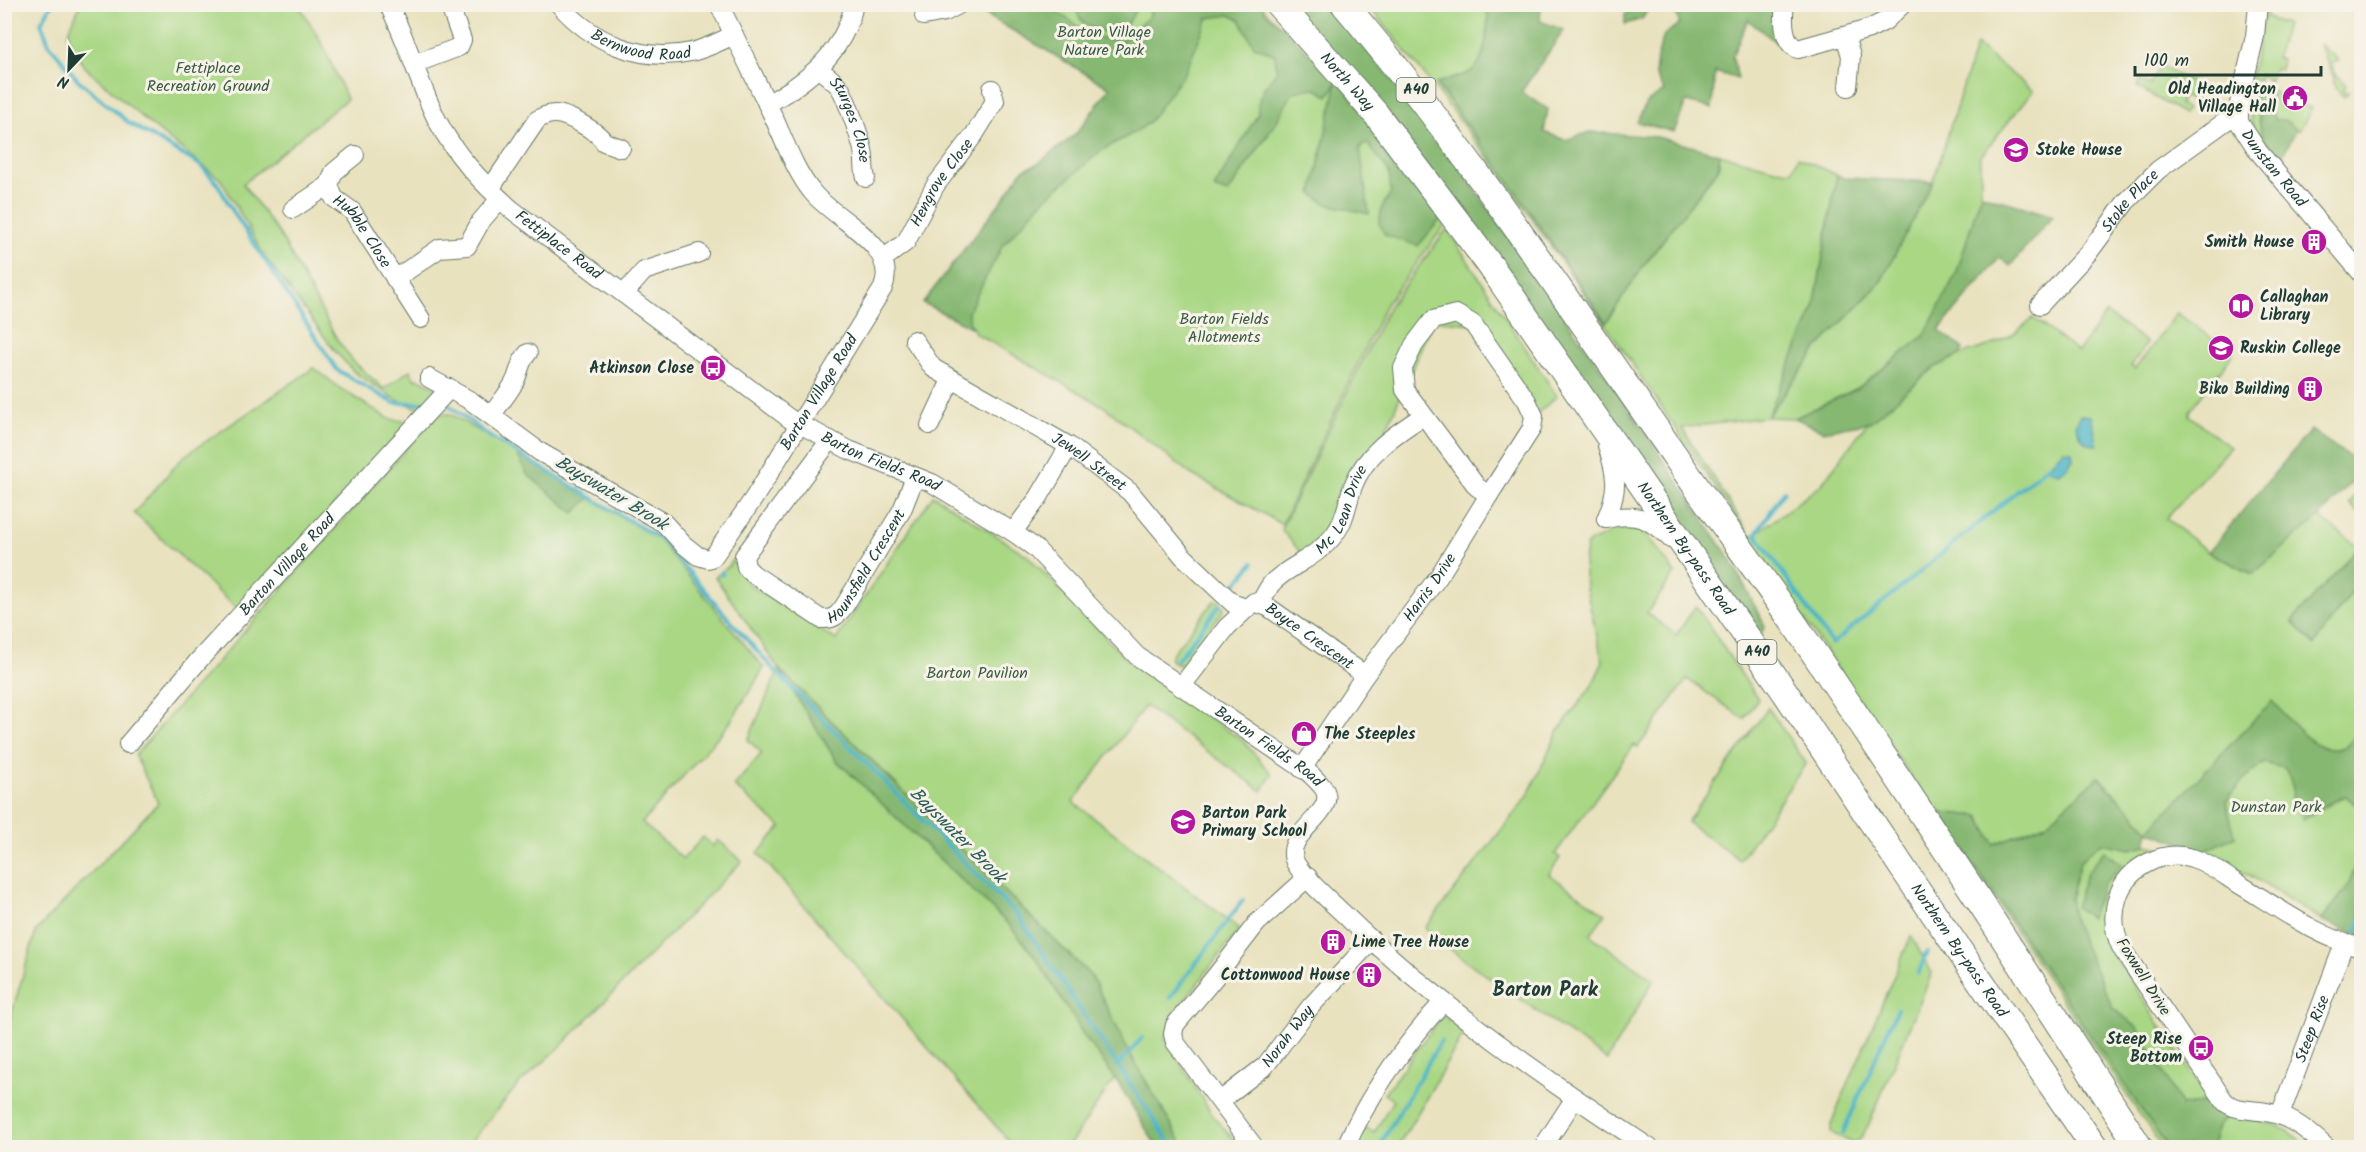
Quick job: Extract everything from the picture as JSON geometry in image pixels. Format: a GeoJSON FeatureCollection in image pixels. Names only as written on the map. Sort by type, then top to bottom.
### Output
{"type":"FeatureCollection","features":[{"type":"Feature","properties":{"kind":"highway","name":"North Way"},"geometry":{"type":"LineString","coordinates":[[1278,4],[1376,114],[1412,161]]}},
{"type":"Feature","properties":{"kind":"highway","name":"A40"},"geometry":{"type":"LineString","coordinates":[[1344,4],[1416,90],[1483,179],[1713,512],[1789,617],[1947,850],[2140,1148]]}},
{"type":"Feature","properties":{"kind":"highway","name":"Northern By-pass Road"},"geometry":{"type":"LineString","coordinates":[[1412,161],[1490,265],[1600,422],[2095,1148]]}},
{"type":"Feature","properties":{"kind":"street","name":"Fettiplace Road"},"geometry":{"type":"LineString","coordinates":[[388,4],[425,94],[446,135],[465,162],[495,194],[524,221],[700,353],[800,424]]}},
{"type":"Feature","properties":{"kind":"street"},"geometry":{"type":"LineString","coordinates":[[414,64],[459,47],[462,40],[449,4]]}},
{"type":"Feature","properties":{"kind":"street","name":"Bernwood Road"},"geometry":{"type":"LineString","coordinates":[[559,4],[590,34],[610,44],[652,55],[693,52],[734,35]]}},
{"type":"Feature","properties":{"kind":"street"},"geometry":{"type":"LineString","coordinates":[[719,4],[788,148],[814,194],[856,228],[883,259]]}},
{"type":"Feature","properties":{"kind":"street"},"geometry":{"type":"LineString","coordinates":[[767,104],[803,82],[819,69],[842,37],[854,4]]}},
{"type":"Feature","properties":{"kind":"street"},"geometry":{"type":"LineString","coordinates":[[1785,4],[1783,14],[1786,37],[1794,47],[1804,48],[1885,21],[1903,4]]}},
{"type":"Feature","properties":{"kind":"street"},"geometry":{"type":"LineString","coordinates":[[2238,116],[2255,36],[2258,4]]}},
{"type":"Feature","properties":{"kind":"street"},"geometry":{"type":"LineString","coordinates":[[924,16],[950,13]]}},
{"type":"Feature","properties":{"kind":"street"},"geometry":{"type":"LineString","coordinates":[[1845,36],[1851,56],[1848,87]]}},
{"type":"Feature","properties":{"kind":"street","name":"Sturges Close"},"geometry":{"type":"LineString","coordinates":[[819,69],[838,85],[842,92],[861,143],[866,178]]}},
{"type":"Feature","properties":{"kind":"street","name":"Hengrove Close"},"geometry":{"type":"LineString","coordinates":[[883,259],[906,242],[935,186],[974,135],[998,96]]}},
{"type":"Feature","properties":{"kind":"street"},"geometry":{"type":"LineString","coordinates":[[495,194],[537,120],[548,115],[563,115],[600,135],[604,142],[621,148]]}},
{"type":"Feature","properties":{"kind":"street","name":"Dunstan Road"},"geometry":{"type":"LineString","coordinates":[[2238,116],[2244,132],[2258,151],[2361,274]]}},
{"type":"Feature","properties":{"kind":"street","name":"Stoke Place"},"geometry":{"type":"LineString","coordinates":[[2040,305],[2089,252],[2126,202],[2158,170],[2226,121],[2238,116]]}},
{"type":"Feature","properties":{"kind":"street","name":"Hubble Close"},"geometry":{"type":"LineString","coordinates":[[293,209],[329,185],[336,169],[355,155]]}},
{"type":"Feature","properties":{"kind":"street","name":"Hubble Close"},"geometry":{"type":"LineString","coordinates":[[329,185],[334,198],[352,211],[421,319]]}},
{"type":"Feature","properties":{"kind":"street","name":"Hubble Close"},"geometry":{"type":"LineString","coordinates":[[394,279],[440,248],[467,246],[495,194]]}},
{"type":"Feature","properties":{"kind":"street"},"geometry":{"type":"LineString","coordinates":[[624,294],[644,271],[699,253]]}},
{"type":"Feature","properties":{"kind":"street","name":"Barton Village Road"},"geometry":{"type":"LineString","coordinates":[[429,378],[446,393],[492,416],[540,452],[664,523],[690,550],[708,559],[713,557],[800,424],[884,288],[887,268],[883,259]]}},
{"type":"Feature","properties":{"kind":"street","name":"Harris Drive"},"geometry":{"type":"LineString","coordinates":[[1365,675],[1439,576],[1532,428],[1534,416],[1527,401],[1473,324],[1456,314],[1433,320],[1414,345],[1403,368],[1404,390],[1423,416]]}},
{"type":"Feature","properties":{"kind":"street","name":"Jewell Street"},"geometry":{"type":"LineString","coordinates":[[914,340],[933,368],[1070,446],[1130,492],[1183,556],[1229,599],[1253,606]]}},
{"type":"Feature","properties":{"kind":"street"},"geometry":{"type":"LineString","coordinates":[[492,416],[519,374],[521,356]]}},
{"type":"Feature","properties":{"kind":"street"},"geometry":{"type":"LineString","coordinates":[[930,425],[951,380]]}},
{"type":"Feature","properties":{"kind":"street","name":"Barton Village Road"},"geometry":{"type":"LineString","coordinates":[[128,744],[199,660],[446,393]]}},
{"type":"Feature","properties":{"kind":"street"},"geometry":{"type":"LineString","coordinates":[[1423,416],[1477,487],[1488,495]]}},
{"type":"Feature","properties":{"kind":"street","name":"Mc Lean Drive"},"geometry":{"type":"LineString","coordinates":[[1253,606],[1271,584],[1328,543],[1345,518],[1353,486],[1361,470],[1395,434],[1423,416]]}},
{"type":"Feature","properties":{"kind":"street"},"geometry":{"type":"LineString","coordinates":[[1600,422],[1615,470],[1616,489],[1606,519],[1625,515],[1644,518],[1690,556]]}},
{"type":"Feature","properties":{"kind":"street","name":"Barton Fields Road"},"geometry":{"type":"LineString","coordinates":[[800,424],[830,440],[942,488],[1013,532],[1035,548],[1137,656],[1302,769],[1324,788],[1326,795],[1320,811],[1294,845],[1296,864],[1372,940],[1443,1002],[1575,1098],[1650,1148]]}},
{"type":"Feature","properties":{"kind":"street","name":"Hounsfield Crescent"},"geometry":{"type":"LineString","coordinates":[[830,440],[744,556],[746,567],[753,574],[820,619],[829,620],[837,615],[845,605],[902,510],[915,477]]}},
{"type":"Feature","properties":{"kind":"street"},"geometry":{"type":"LineString","coordinates":[[1013,532],[1039,497],[1070,446]]}},
{"type":"Feature","properties":{"kind":"street","name":"Boyce Crescent"},"geometry":{"type":"LineString","coordinates":[[1181,687],[1227,627],[1253,606],[1365,675],[1302,769]]}},
{"type":"Feature","properties":{"kind":"street","name":"Foxwell Drive"},"geometry":{"type":"LineString","coordinates":[[2327,1148],[2308,1131],[2280,1115],[2235,1108],[2229,1106],[2220,1097],[2117,939],[2114,910],[2120,892],[2129,877],[2151,861],[2176,856],[2192,858],[2353,946]]}},
{"type":"Feature","properties":{"kind":"street"},"geometry":{"type":"LineString","coordinates":[[1255,1148],[1175,1042],[1173,1034],[1175,1025],[1257,923],[1308,877]]}},
{"type":"Feature","properties":{"kind":"street","name":"Norah Way"},"geometry":{"type":"LineString","coordinates":[[1221,1100],[1265,1066],[1311,1006],[1372,940]]}},
{"type":"Feature","properties":{"kind":"street","name":"Steep Rise"},"geometry":{"type":"LineString","coordinates":[[2280,1115],[2353,946]]}},
{"type":"Feature","properties":{"kind":"street"},"geometry":{"type":"LineString","coordinates":[[1345,1148],[1375,1090],[1405,1047],[1443,1002]]}},
{"type":"Feature","properties":{"kind":"street"},"geometry":{"type":"LineString","coordinates":[[1545,1144],[1575,1098]]}},
{"type":"Feature","properties":{"kind":"green space"},"geometry":{"type":"Polygon","coordinates":[[[1076,4],[1137,5],[1125,26],[1111,32],[1104,32],[1090,27],[1080,18],[1076,4]]]}},
{"type":"Feature","properties":{"kind":"green space"},"geometry":{"type":"Polygon","coordinates":[[[1634,4],[1651,5],[1642,19],[1625,24],[1625,14],[1634,4]]]}},
{"type":"Feature","properties":{"kind":"green space"},"geometry":{"type":"Polygon","coordinates":[[[1704,4],[1777,5],[1777,43],[1748,20],[1732,56],[1738,79],[1715,72],[1712,108],[1686,102],[1674,132],[1637,122],[1646,103],[1664,91],[1655,74],[1664,35],[1680,24],[1673,7],[1704,4]]]}},
{"type":"Feature","properties":{"kind":"green space","name":"Fettiplace Recreation Ground"},"geometry":{"type":"Polygon","coordinates":[[[80,5],[299,5],[322,43],[347,99],[243,184],[280,235],[338,341],[353,361],[384,389],[410,370],[415,380],[417,378],[438,388],[425,411],[395,399],[354,372],[335,351],[265,257],[221,180],[151,125],[86,68],[71,49],[68,33],[80,5]]]}},
{"type":"Feature","properties":{"kind":"green space","name":"Barton Fields Allotments"},"geometry":{"type":"Polygon","coordinates":[[[977,5],[1256,5],[1335,88],[1445,225],[1386,304],[1282,524],[1191,474],[1103,406],[975,333],[973,328],[923,303],[1023,170],[1039,163],[1076,134],[1110,88],[975,8],[977,5]],[[1258,115],[1215,189],[1228,192],[1268,135],[1258,115]]]}},
{"type":"Feature","properties":{"kind":"green space","name":"Barton Village Nature Park"},"geometry":{"type":"Polygon","coordinates":[[[977,5],[1047,5],[1092,36],[1121,41],[1150,16],[1150,5],[1262,5],[1266,12],[1338,80],[1444,215],[1418,246],[1385,235],[1379,223],[1382,207],[1391,192],[1389,172],[1368,144],[1363,144],[1360,148],[1369,214],[1327,204],[1312,194],[1337,82],[1328,96],[1314,88],[1293,92],[1278,119],[1228,193],[1214,188],[1258,114],[1260,96],[1277,71],[1275,55],[1254,46],[1240,20],[1230,15],[1208,18],[1185,72],[1149,122],[1102,150],[1045,199],[1003,245],[968,312],[973,328],[923,303],[1023,170],[1039,163],[1076,134],[1110,88],[975,8],[977,5]]]}},
{"type":"Feature","properties":{"kind":"green space"},"geometry":{"type":"Polygon","coordinates":[[[1287,5],[1329,5],[1423,116],[1618,393],[1731,560],[1765,626],[1761,634],[1753,631],[1287,5]]]}},
{"type":"Feature","properties":{"kind":"green space","name":"Dunstan Park"},"geometry":{"type":"Polygon","coordinates":[[[1368,5],[1487,5],[1486,39],[1478,64],[1469,72],[1436,84],[1513,187],[1605,323],[1644,265],[1718,169],[1720,154],[1775,169],[1792,171],[1798,157],[1837,175],[1814,309],[1769,414],[1820,345],[1880,283],[1933,182],[1976,45],[2033,91],[1981,156],[1981,194],[1957,272],[1924,336],[1858,388],[1795,418],[1767,417],[1682,428],[1751,537],[1821,485],[1867,423],[1934,368],[1960,355],[1994,344],[2012,335],[2033,318],[2078,352],[2106,313],[2147,343],[2131,366],[2135,369],[2177,313],[2233,354],[2190,411],[2190,416],[2230,447],[2166,518],[2208,552],[2252,574],[2319,517],[2359,547],[2292,621],[2314,645],[2361,579],[2361,936],[2322,920],[2251,876],[2204,852],[2149,830],[2099,777],[2046,824],[1994,844],[1979,816],[1939,813],[2167,1147],[2162,1147],[1570,273],[1472,137],[1368,5]]]}},
{"type":"Feature","properties":{"kind":"green space"},"geometry":{"type":"Polygon","coordinates":[[[1487,5],[1541,5],[1540,21],[1564,30],[1521,92],[1548,109],[1544,132],[1565,140],[1590,132],[1657,137],[1720,154],[1718,169],[1644,265],[1606,323],[1513,187],[1436,83],[1465,75],[1478,64],[1486,39],[1487,5]]]}},
{"type":"Feature","properties":{"kind":"green space"},"geometry":{"type":"Polygon","coordinates":[[[2266,5],[2267,18],[2286,24],[2276,58],[2282,60],[2280,69],[2274,68],[2269,82],[2260,74],[2259,80],[2250,80],[2266,5]]]}},
{"type":"Feature","properties":{"kind":"green space"},"geometry":{"type":"Polygon","coordinates":[[[2319,43],[2339,61],[2331,64],[2346,85],[2343,91],[2349,92],[2344,97],[2335,88],[2333,75],[2319,43]]]}},
{"type":"Feature","properties":{"kind":"green space"},"geometry":{"type":"Polygon","coordinates":[[[2161,66],[2204,89],[2199,105],[2184,96],[2179,104],[2187,109],[2184,114],[2137,87],[2141,80],[2150,85],[2161,66]]]}},
{"type":"Feature","properties":{"kind":"green space"},"geometry":{"type":"Polygon","coordinates":[[[2251,85],[2258,86],[2257,108],[2260,126],[2279,162],[2258,135],[2251,119],[2249,98],[2251,85]]]}},
{"type":"Feature","properties":{"kind":"green space"},"geometry":{"type":"Polygon","coordinates":[[[2264,86],[2292,102],[2312,108],[2299,131],[2285,121],[2275,120],[2268,106],[2270,91],[2264,86]]]}},
{"type":"Feature","properties":{"kind":"green space"},"geometry":{"type":"Polygon","coordinates":[[[2264,86],[2270,91],[2272,99],[2268,106],[2275,120],[2287,122],[2296,130],[2279,162],[2261,133],[2253,90],[2264,86]]]}},
{"type":"Feature","properties":{"kind":"green space"},"geometry":{"type":"Polygon","coordinates":[[[1837,175],[1844,178],[1933,182],[1880,283],[1820,345],[1767,417],[1814,309],[1837,175]]]}},
{"type":"Feature","properties":{"kind":"green space"},"geometry":{"type":"Polygon","coordinates":[[[1981,194],[2053,216],[2010,266],[2000,257],[1939,330],[1963,349],[1960,355],[1934,368],[1870,422],[1823,431],[1795,418],[1858,388],[1924,336],[1957,272],[1981,194]]]}},
{"type":"Feature","properties":{"kind":"green space"},"geometry":{"type":"Polygon","coordinates":[[[1447,229],[1557,396],[1534,416],[1473,324],[1433,320],[1385,432],[1356,466],[1338,493],[1322,537],[1301,553],[1281,529],[1389,306],[1447,229]]]}},
{"type":"Feature","properties":{"kind":"green space"},"geometry":{"type":"Polygon","coordinates":[[[314,368],[341,389],[389,419],[410,422],[239,611],[134,513],[183,457],[314,368]]]}},
{"type":"Feature","properties":{"kind":"green space"},"geometry":{"type":"Polygon","coordinates":[[[437,414],[451,414],[659,540],[764,668],[729,724],[642,823],[683,859],[703,837],[713,846],[718,840],[742,861],[559,1048],[518,1085],[466,1147],[5,1148],[5,1036],[36,931],[158,803],[135,755],[437,414]]]}},
{"type":"Feature","properties":{"kind":"green space"},"geometry":{"type":"Polygon","coordinates":[[[2311,430],[2361,465],[2361,472],[2319,517],[2253,574],[2208,552],[2311,430]]]}},
{"type":"Feature","properties":{"kind":"green space"},"geometry":{"type":"Polygon","coordinates":[[[517,454],[590,498],[574,513],[527,474],[517,454]]]}},
{"type":"Feature","properties":{"kind":"green space"},"geometry":{"type":"Polygon","coordinates":[[[2361,489],[2361,515],[2349,503],[2361,489]]]}},
{"type":"Feature","properties":{"kind":"green space","name":"Barton Pavilion"},"geometry":{"type":"Polygon","coordinates":[[[933,495],[1028,556],[1127,660],[1243,741],[1272,774],[1262,791],[1145,706],[1073,802],[1240,929],[1177,1010],[1165,1038],[1213,1116],[1240,1147],[1184,1147],[1129,1052],[1092,977],[781,672],[836,760],[1010,926],[1036,958],[1085,1037],[1115,1078],[1068,1147],[1014,1147],[758,853],[781,827],[734,786],[762,753],[748,740],[779,669],[715,577],[729,566],[732,560],[749,585],[836,640],[933,495]]]}},
{"type":"Feature","properties":{"kind":"green space"},"geometry":{"type":"Polygon","coordinates":[[[1620,528],[1644,532],[1675,573],[1647,613],[1676,635],[1696,606],[1758,699],[1744,719],[1687,679],[1638,747],[1634,745],[1555,854],[1560,858],[1549,874],[1605,914],[1590,935],[1654,980],[1607,1060],[1459,956],[1425,928],[1527,797],[1559,730],[1591,687],[1603,662],[1586,589],[1584,560],[1587,544],[1620,528]]]}},
{"type":"Feature","properties":{"kind":"green space"},"geometry":{"type":"Polygon","coordinates":[[[2359,547],[2361,549],[2361,579],[2314,645],[2292,621],[2359,547]]]}},
{"type":"Feature","properties":{"kind":"green space"},"geometry":{"type":"Polygon","coordinates":[[[1214,601],[1218,601],[1224,607],[1223,611],[1183,665],[1178,665],[1171,660],[1171,655],[1214,601]]]}},
{"type":"Feature","properties":{"kind":"green space"},"geometry":{"type":"Polygon","coordinates":[[[779,669],[1092,977],[1129,1052],[1184,1147],[1157,1147],[1115,1078],[1085,1037],[1036,958],[1010,926],[836,760],[779,669]]]}},
{"type":"Feature","properties":{"kind":"green space"},"geometry":{"type":"Polygon","coordinates":[[[2272,701],[2304,735],[2324,747],[2334,749],[2344,747],[2361,730],[2361,810],[2346,796],[2303,819],[2292,799],[2293,789],[2287,769],[2264,763],[2242,781],[2226,802],[2235,836],[2204,852],[2149,831],[2146,845],[2130,849],[2102,843],[2080,862],[2070,898],[2074,922],[2113,1008],[2138,1028],[2182,1106],[2211,1101],[2217,1110],[2228,1116],[2219,1125],[2213,1141],[2217,1147],[2167,1147],[1938,812],[1979,816],[1994,844],[2046,824],[2098,777],[2149,830],[2272,701]]]}},
{"type":"Feature","properties":{"kind":"green space"},"geometry":{"type":"Polygon","coordinates":[[[1768,708],[1806,763],[1740,860],[1687,822],[1768,708]]]}},
{"type":"Feature","properties":{"kind":"green space"},"geometry":{"type":"Polygon","coordinates":[[[2095,831],[2130,849],[2146,845],[2162,848],[2144,854],[2118,875],[2110,888],[2106,903],[2107,936],[2113,954],[2213,1106],[2224,1114],[2272,1124],[2311,1147],[2208,1147],[2112,1010],[2061,895],[2095,831]]]}},
{"type":"Feature","properties":{"kind":"green space"},"geometry":{"type":"Polygon","coordinates":[[[2104,851],[2122,864],[2104,884],[2090,918],[2075,907],[2086,874],[2104,851]]]}},
{"type":"Feature","properties":{"kind":"green space"},"geometry":{"type":"Polygon","coordinates":[[[2361,855],[2361,936],[2322,920],[2346,889],[2361,855]]]}},
{"type":"Feature","properties":{"kind":"green space"},"geometry":{"type":"Polygon","coordinates":[[[1911,936],[1932,973],[1869,1124],[1860,1139],[1853,1143],[1831,1133],[1831,1124],[1911,936]]]}},
{"type":"Feature","properties":{"kind":"green space"},"geometry":{"type":"Polygon","coordinates":[[[1441,1017],[1446,1017],[1463,1031],[1463,1035],[1398,1147],[1355,1148],[1365,1128],[1374,1133],[1393,1100],[1384,1094],[1441,1017]]]}},
{"type":"Feature","properties":{"kind":"water"},"geometry":{"type":"Polygon","coordinates":[[[2080,415],[2091,416],[2098,446],[2089,444],[2081,437],[2076,424],[2080,415]]]}},
{"type":"Feature","properties":{"kind":"water"},"geometry":{"type":"Polygon","coordinates":[[[2063,450],[2072,451],[2073,458],[2067,468],[2058,473],[2050,470],[2048,466],[2063,450]]]}},
{"type":"Feature","properties":{"kind":"waterway","name":"Bayswater Brook"},"geometry":{"type":"LineString","coordinates":[[52,4],[41,23],[49,44],[78,80],[129,123],[200,165],[217,183],[234,213],[337,370],[394,403],[429,403]]}},
{"type":"Feature","properties":{"kind":"waterway","name":"Bayswater Brook"},"geometry":{"type":"LineString","coordinates":[[442,405],[450,406],[492,438],[662,540],[777,673],[1018,916],[1173,1148]]}},
{"type":"Feature","properties":{"kind":"waterway"},"geometry":{"type":"LineString","coordinates":[[1784,491],[1756,534],[1832,644],[2048,466]]}},
{"type":"Feature","properties":{"kind":"waterway"},"geometry":{"type":"LineString","coordinates":[[1231,590],[1253,563]]}},
{"type":"Feature","properties":{"kind":"waterway"},"geometry":{"type":"LineString","coordinates":[[1177,660],[1220,605]]}},
{"type":"Feature","properties":{"kind":"waterway"},"geometry":{"type":"LineString","coordinates":[[1170,998],[1243,900]]}},
{"type":"Feature","properties":{"kind":"waterway"},"geometry":{"type":"LineString","coordinates":[[2356,932],[2362,917]]}},
{"type":"Feature","properties":{"kind":"waterway"},"geometry":{"type":"LineString","coordinates":[[1918,974],[1927,952]]}},
{"type":"Feature","properties":{"kind":"waterway"},"geometry":{"type":"LineString","coordinates":[[1843,1133],[1897,1009]]}},
{"type":"Feature","properties":{"kind":"waterway"},"geometry":{"type":"LineString","coordinates":[[1119,1064],[1142,1038]]}},
{"type":"Feature","properties":{"kind":"waterway"},"geometry":{"type":"LineString","coordinates":[[1378,1148],[1441,1041]]}},
{"type":"Feature","properties":{"kind":"place","name":"Old Headington Village Hall"},"geometry":{"type":"Point","coordinates":[2295,98]}},
{"type":"Feature","properties":{"kind":"place","name":"Stoke House"},"geometry":{"type":"Point","coordinates":[2016,150]}},
{"type":"Feature","properties":{"kind":"place","name":"Smith House"},"geometry":{"type":"Point","coordinates":[2314,242]}},
{"type":"Feature","properties":{"kind":"place","name":"Callaghan Library"},"geometry":{"type":"Point","coordinates":[2241,306]}},
{"type":"Feature","properties":{"kind":"place","name":"Ruskin College"},"geometry":{"type":"Point","coordinates":[2221,348]}},
{"type":"Feature","properties":{"kind":"place","name":"Atkinson Close"},"geometry":{"type":"Point","coordinates":[713,368]}},
{"type":"Feature","properties":{"kind":"place","name":"Biko Building"},"geometry":{"type":"Point","coordinates":[2310,389]}},
{"type":"Feature","properties":{"kind":"place","name":"The Steeples"},"geometry":{"type":"Point","coordinates":[1304,734]}},
{"type":"Feature","properties":{"kind":"place","name":"Barton Park Primary School"},"geometry":{"type":"Point","coordinates":[1183,822]}},
{"type":"Feature","properties":{"kind":"place","name":"Lime Tree House"},"geometry":{"type":"Point","coordinates":[1333,942]}},
{"type":"Feature","properties":{"kind":"place","name":"Cottonwood House"},"geometry":{"type":"Point","coordinates":[1369,975]}},
{"type":"Feature","properties":{"kind":"place","name":"Steep Rise Bottom"},"geometry":{"type":"Point","coordinates":[2201,1048]}},
{"type":"Feature","properties":{"kind":"district","name":"Barton Park"},"geometry":{"type":"Point","coordinates":[1545,991]}}]}
